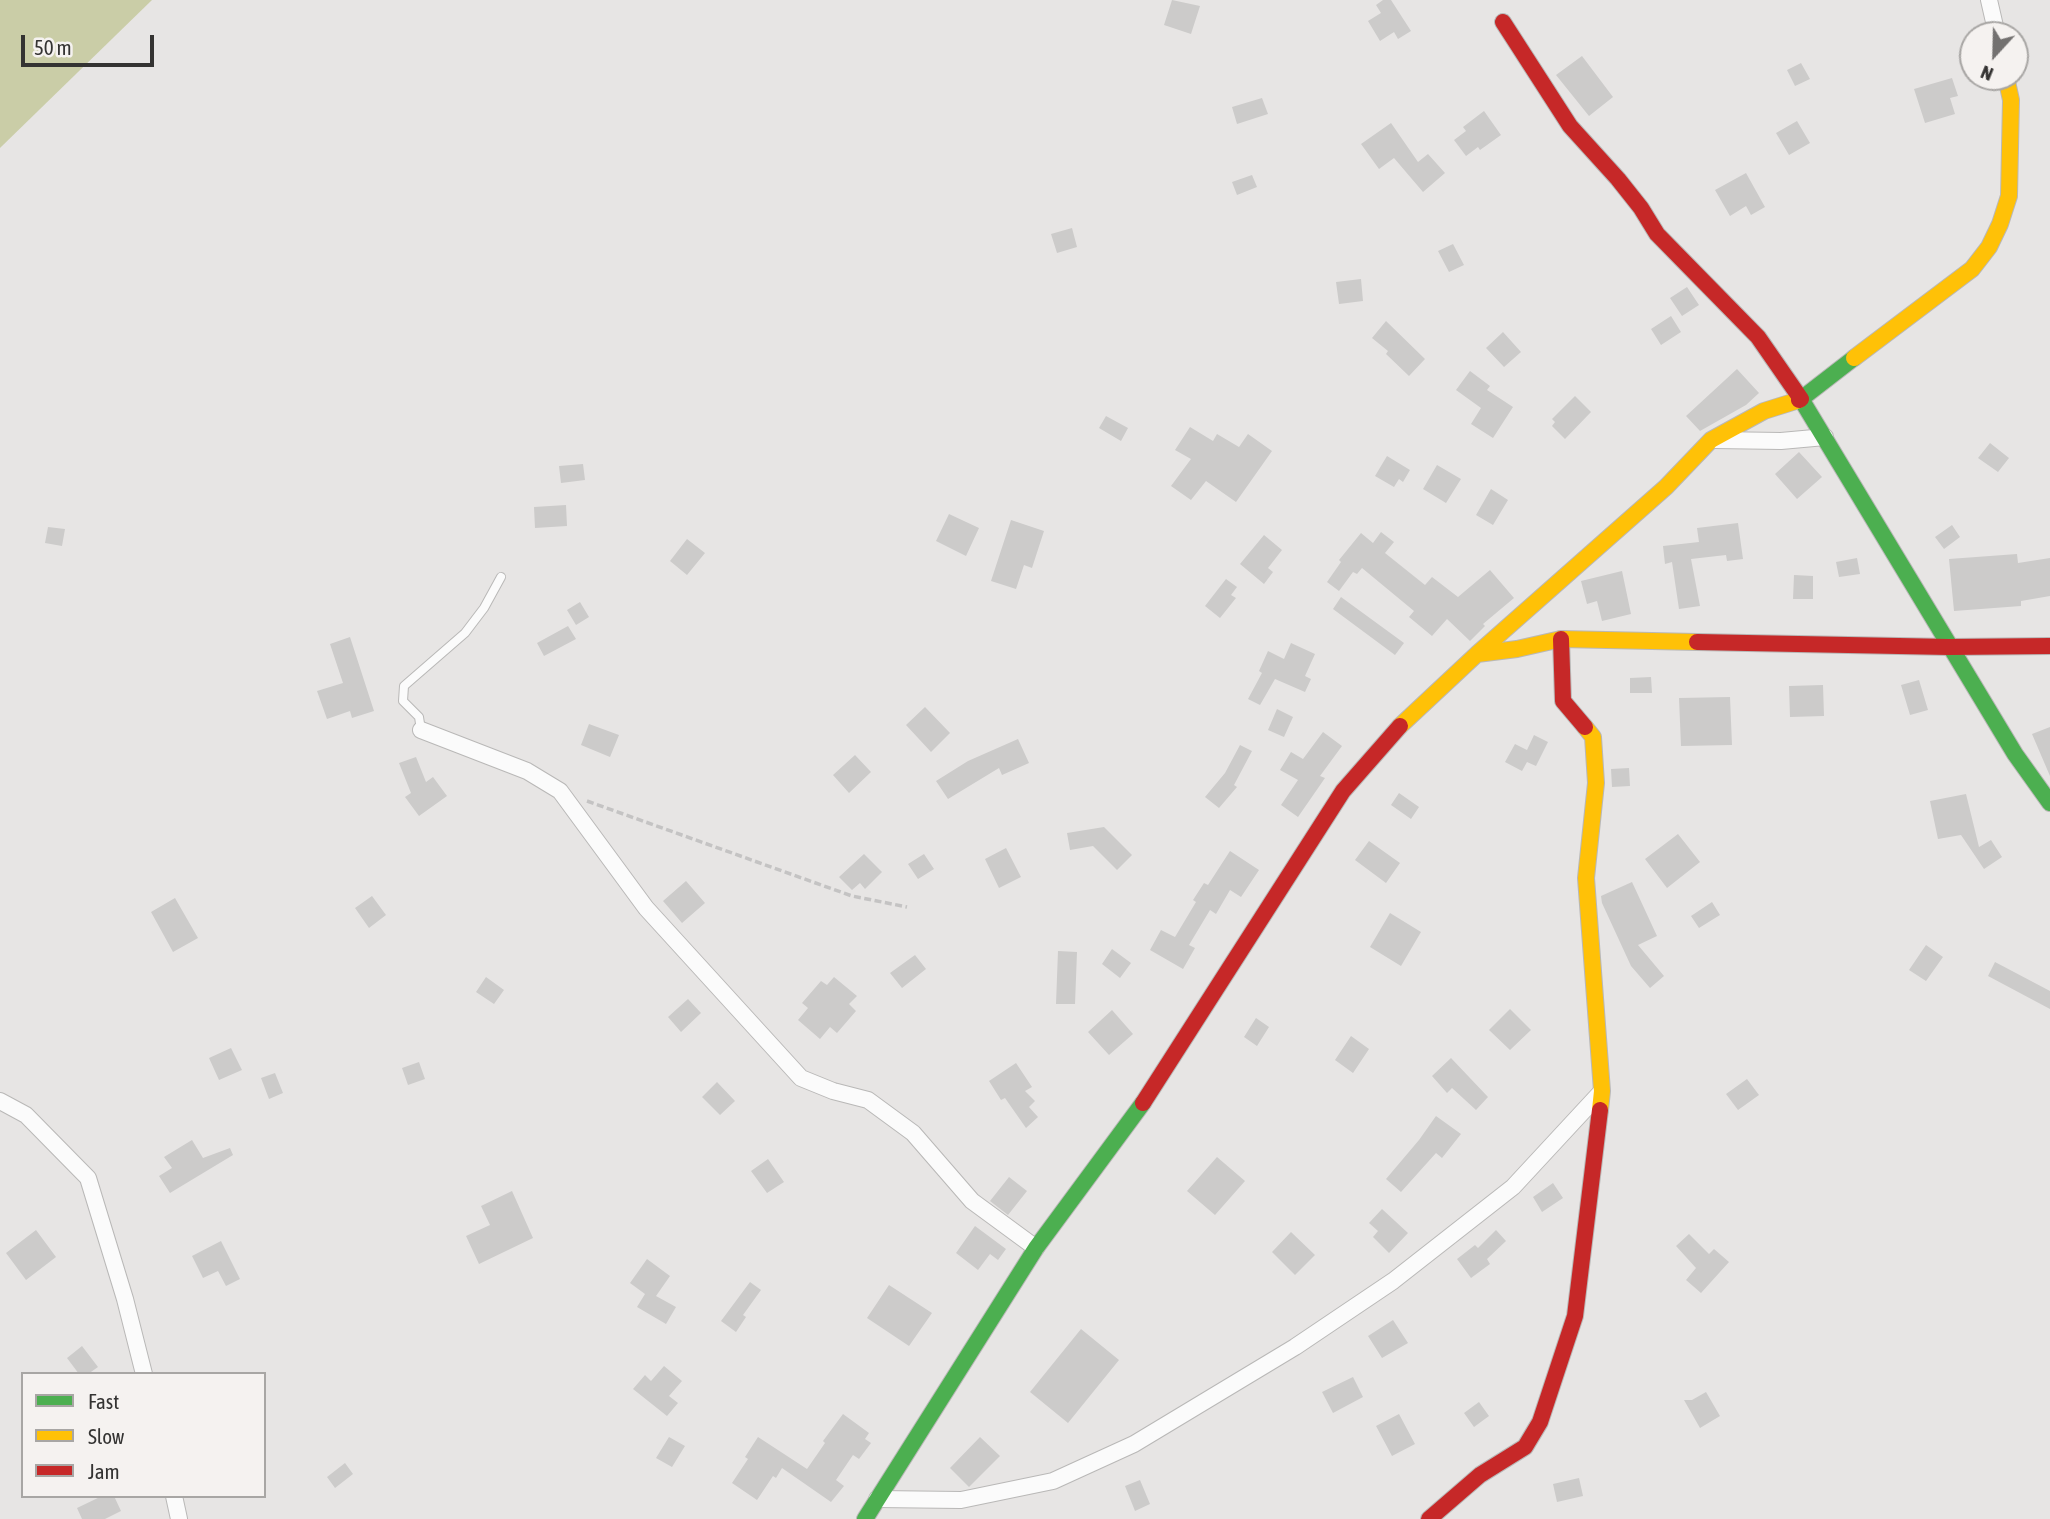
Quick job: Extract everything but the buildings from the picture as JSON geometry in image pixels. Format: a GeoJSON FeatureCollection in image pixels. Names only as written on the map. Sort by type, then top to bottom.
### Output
{"type":"FeatureCollection","features":[{"type":"Feature","properties":{"kind":"street"},"geometry":{"type":"LineString","coordinates":[[1989,0],[1994,21]]}},
{"type":"Feature","properties":{"kind":"street"},"geometry":{"type":"LineString","coordinates":[[1503,22],[1570,126],[1618,178],[1657,234],[1758,337],[1825,437],[1949,647],[2015,754],[2050,803]]}},
{"type":"Feature","properties":{"kind":"street"},"geometry":{"type":"LineString","coordinates":[[865,1519],[1036,1248],[1129,1124],[1343,791],[1404,721],[1666,487],[1711,440],[1764,411],[1801,399],[1972,269],[1989,247],[2000,225],[2009,196],[2009,91]]}},
{"type":"Feature","properties":{"kind":"street"},"geometry":{"type":"LineString","coordinates":[[1711,440],[1781,441],[1825,437]]}},
{"type":"Feature","properties":{"kind":"street"},"geometry":{"type":"LineString","coordinates":[[1477,654],[1517,649],[1561,639],[1949,647],[2050,646]]}},
{"type":"Feature","properties":{"kind":"street"},"geometry":{"type":"LineString","coordinates":[[1429,1519],[1480,1475],[1525,1447],[1539,1422],[1575,1316],[1602,1091],[1586,878],[1596,783],[1593,737],[1563,701],[1561,639]]}},
{"type":"Feature","properties":{"kind":"street"},"geometry":{"type":"LineString","coordinates":[[421,730],[527,771],[560,791],[646,908],[801,1078],[832,1091],[867,1100],[902,1124],[972,1201],[1036,1248]]}},
{"type":"Feature","properties":{"kind":"street"},"geometry":{"type":"LineString","coordinates":[[877,1499],[961,1500],[1027,1487],[1053,1481],[1134,1444],[1295,1347],[1393,1281],[1513,1187],[1602,1091]]}},
{"type":"Feature","properties":{"kind":"street"},"geometry":{"type":"LineString","coordinates":[[0,1101],[26,1115],[88,1178],[125,1299],[143,1372]]}},
{"type":"Feature","properties":{"kind":"street"},"geometry":{"type":"LineString","coordinates":[[174,1498],[179,1519]]}},
{"type":"Feature","properties":{"kind":"lane"},"geometry":{"type":"LineString","coordinates":[[421,730],[419,717],[403,701],[404,686],[465,633],[501,577]]}},
{"type":"Feature","properties":{"kind":"path"},"geometry":{"type":"LineString","coordinates":[[560,791],[852,896],[907,907]]}},
{"type":"Feature","properties":{"kind":"green space"},"geometry":{"type":"Polygon","coordinates":[[[0,0],[152,0],[0,148],[0,0]]]}},
{"type":"Feature","properties":{"kind":"traffic: fast"},"geometry":{"type":"LineString","coordinates":[[1854,358],[1801,399],[2015,754],[2050,803]]}},
{"type":"Feature","properties":{"kind":"traffic: fast"},"geometry":{"type":"LineString","coordinates":[[865,1519],[1036,1248],[1143,1103]]}},
{"type":"Feature","properties":{"kind":"traffic: slow"},"geometry":{"type":"LineString","coordinates":[[1854,358],[1972,269],[1989,247],[2009,196],[2009,91]]}},
{"type":"Feature","properties":{"kind":"traffic: slow"},"geometry":{"type":"LineString","coordinates":[[1477,654],[1666,487],[1711,440],[1764,411],[1799,400]]}},
{"type":"Feature","properties":{"kind":"traffic: slow"},"geometry":{"type":"LineString","coordinates":[[1400,726],[1477,654],[1517,649],[1561,639],[1697,642]]}},
{"type":"Feature","properties":{"kind":"traffic: slow"},"geometry":{"type":"LineString","coordinates":[[1585,727],[1593,737],[1596,783],[1586,878],[1602,1091],[1600,1110]]}},
{"type":"Feature","properties":{"kind":"traffic: jam"},"geometry":{"type":"LineString","coordinates":[[1503,22],[1570,126],[1618,179],[1657,234],[1758,337],[1801,399],[1799,400]]}},
{"type":"Feature","properties":{"kind":"traffic: jam"},"geometry":{"type":"LineString","coordinates":[[1561,639],[1563,701],[1585,727]]}},
{"type":"Feature","properties":{"kind":"traffic: jam"},"geometry":{"type":"LineString","coordinates":[[1697,642],[1949,647],[2050,646]]}},
{"type":"Feature","properties":{"kind":"traffic: jam"},"geometry":{"type":"LineString","coordinates":[[1143,1103],[1343,791],[1400,726]]}},
{"type":"Feature","properties":{"kind":"traffic: jam"},"geometry":{"type":"LineString","coordinates":[[1429,1519],[1480,1475],[1525,1447],[1540,1422],[1575,1316],[1600,1110]]}}]}
